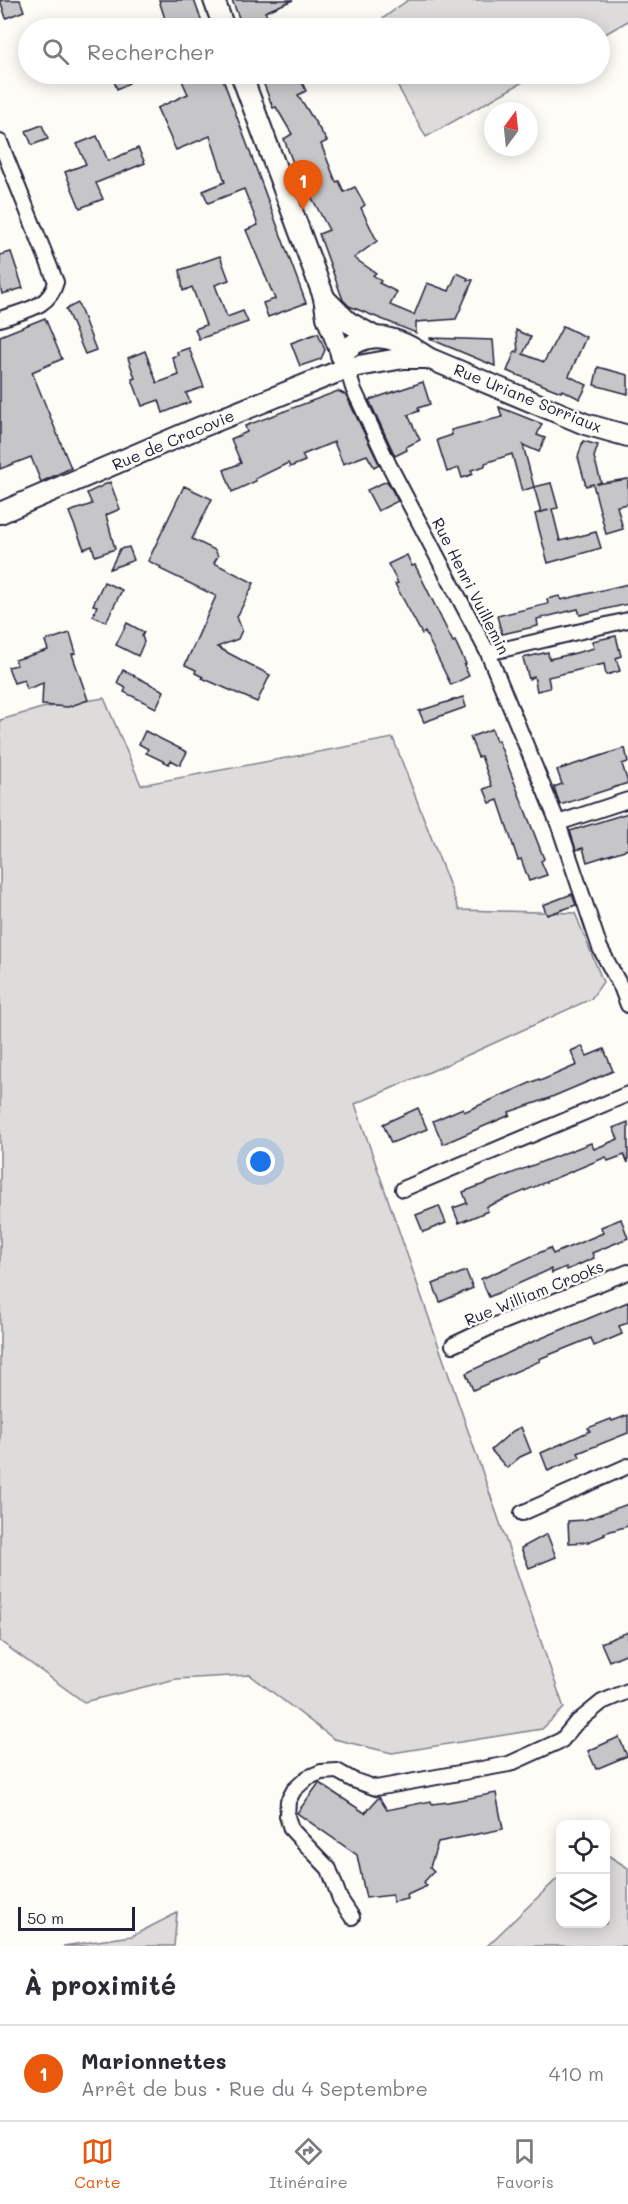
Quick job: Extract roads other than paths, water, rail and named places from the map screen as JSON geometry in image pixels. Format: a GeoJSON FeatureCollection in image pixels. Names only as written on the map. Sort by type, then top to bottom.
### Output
{"type":"FeatureCollection","features":[{"type":"Feature","properties":{"kind":"street"},"geometry":{"type":"LineString","coordinates":[[214,0],[220,18]]}},
{"type":"Feature","properties":{"kind":"street"},"geometry":{"type":"LineString","coordinates":[[245,84],[324,297],[327,317],[349,363],[366,359],[373,336]]}},
{"type":"Feature","properties":{"kind":"street"},"geometry":{"type":"LineString","coordinates":[[0,142],[56,282],[54,292],[46,302],[0,319]]}},
{"type":"Feature","properties":{"kind":"street","name":"Rue Uriane Sorriaux"},"geometry":{"type":"LineString","coordinates":[[324,297],[348,322],[373,336],[396,341],[428,358],[585,424],[628,436]]}},
{"type":"Feature","properties":{"kind":"street","name":"Rue Uriane Sorriaux"},"geometry":{"type":"LineString","coordinates":[[349,363],[428,358]]}},
{"type":"Feature","properties":{"kind":"street","name":"Rue de Cracovie"},"geometry":{"type":"LineString","coordinates":[[0,513],[349,363]]}},
{"type":"Feature","properties":{"kind":"street","name":"Rue Henri Vuillemin"},"geometry":{"type":"LineString","coordinates":[[349,363],[353,388],[388,465],[488,653],[558,823],[600,948],[625,987],[628,1005]]}},
{"type":"Feature","properties":{"kind":"street"},"geometry":{"type":"LineString","coordinates":[[488,653],[628,620]]}},
{"type":"Feature","properties":{"kind":"street"},"geometry":{"type":"LineString","coordinates":[[558,823],[628,800]]}},
{"type":"Feature","properties":{"kind":"street"},"geometry":{"type":"LineString","coordinates":[[403,1189],[628,1094]]}},
{"type":"Feature","properties":{"kind":"street","name":"Rue William Crooks"},"geometry":{"type":"LineString","coordinates":[[453,1345],[493,1326],[628,1272]]}},
{"type":"Feature","properties":{"kind":"street"},"geometry":{"type":"LineString","coordinates":[[522,1512],[628,1466]]}},
{"type":"Feature","properties":{"kind":"street"},"geometry":{"type":"LineString","coordinates":[[352,1917],[340,1899],[329,1869],[323,1860],[302,1843],[291,1829],[287,1816],[288,1801],[294,1790],[307,1778],[321,1772],[337,1771],[353,1780],[376,1788],[509,1764],[562,1740],[575,1724],[602,1702],[628,1691]]}},
{"type":"Feature","properties":{"kind":"place","name":"Marionnettes"},"geometry":{"type":"Point","coordinates":[303,210]}}]}
